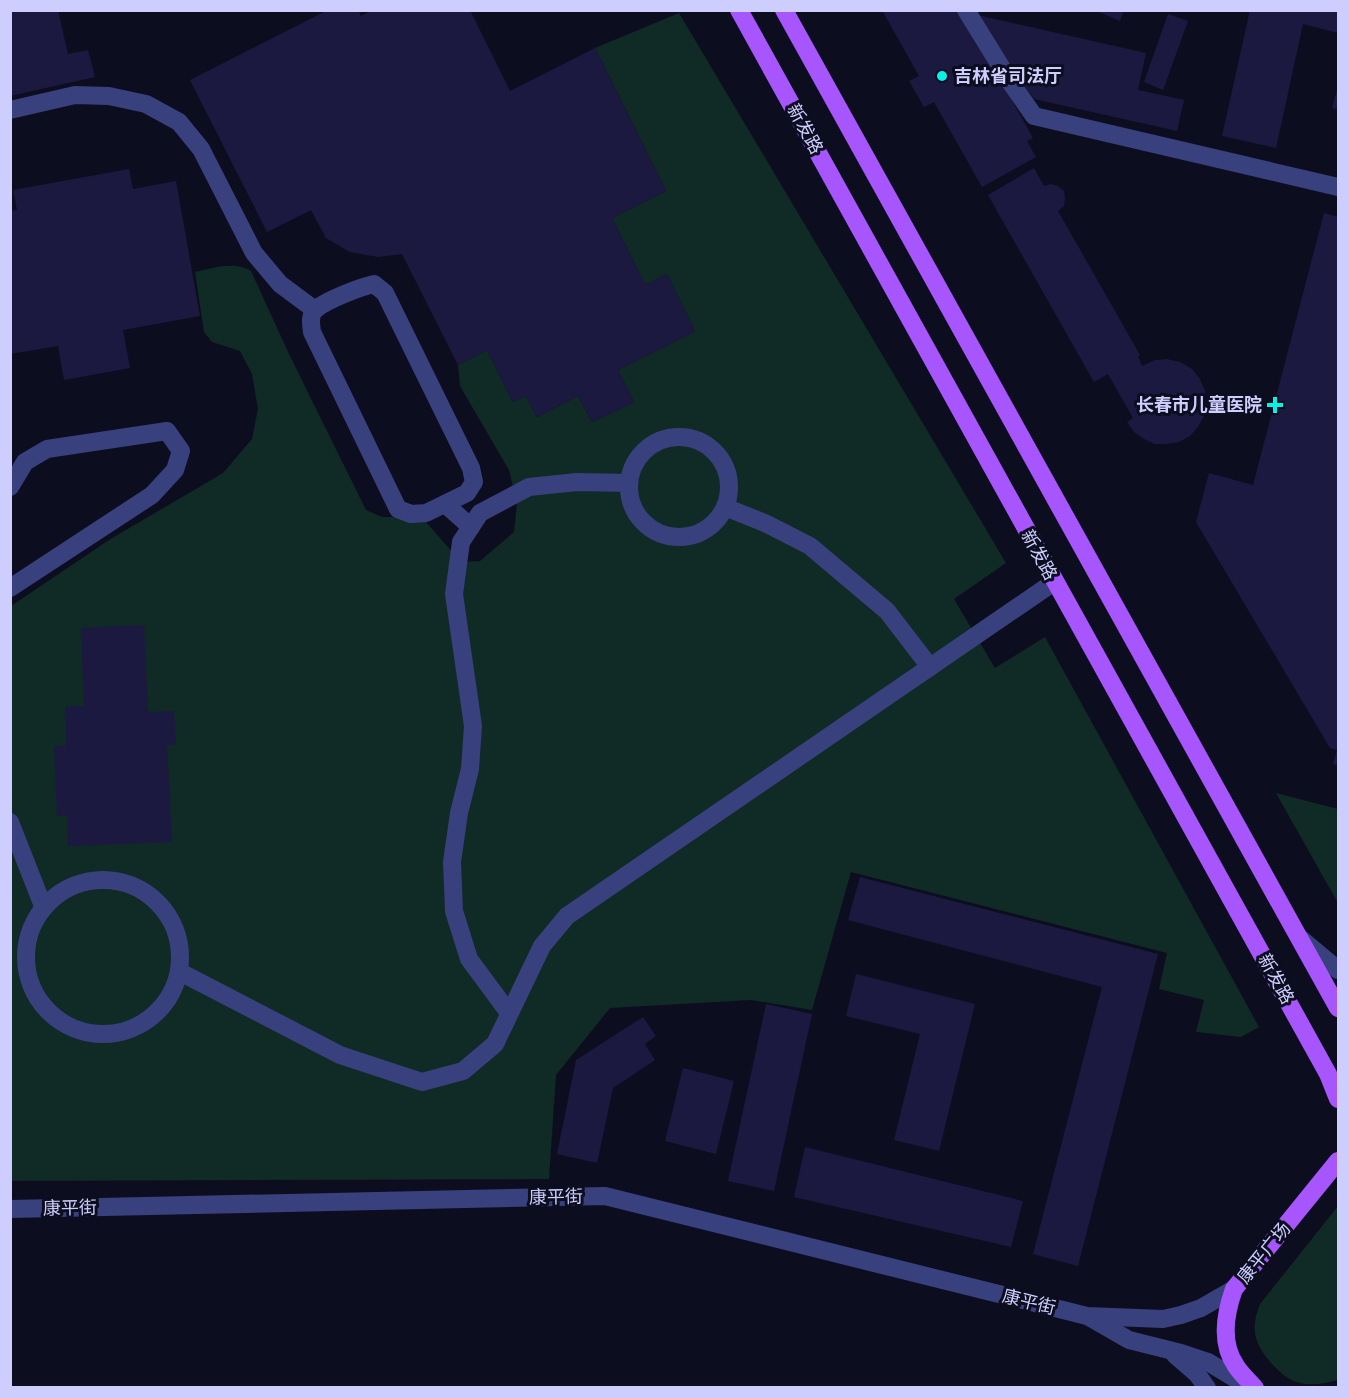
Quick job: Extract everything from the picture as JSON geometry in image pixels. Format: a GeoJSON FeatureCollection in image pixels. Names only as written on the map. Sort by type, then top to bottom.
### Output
{"type":"FeatureCollection","features":[{"type":"Feature","properties":{"kind":"main road","name":"新发路"},"geometry":{"type":"LineString","coordinates":[[739,10],[1328,1074],[1338,1099]]}},
{"type":"Feature","properties":{"kind":"main road"},"geometry":{"type":"LineString","coordinates":[[784,10],[1338,1008]]}},
{"type":"Feature","properties":{"kind":"main road"},"geometry":{"type":"LineString","coordinates":[[1336,1164],[1338,1148]]}},
{"type":"Feature","properties":{"kind":"main road","name":"康平广场"},"geometry":{"type":"LineString","coordinates":[[1253,1388],[1235,1365],[1228,1347],[1225,1329],[1227,1309],[1234,1289],[1336,1164]]}},
{"type":"Feature","properties":{"kind":"street"},"geometry":{"type":"LineString","coordinates":[[966,10],[1034,116],[1338,187]]}},
{"type":"Feature","properties":{"kind":"street"},"geometry":{"type":"LineString","coordinates":[[10,110],[75,95],[109,96],[146,104],[179,122],[201,149],[254,254],[280,284],[315,310]]}},
{"type":"Feature","properties":{"kind":"street"},"geometry":{"type":"LineString","coordinates":[[374,284],[386,293],[471,468],[474,482],[467,493],[445,504],[426,513],[411,514],[398,509],[312,332],[310,320],[315,310],[361,287],[374,284]]}},
{"type":"Feature","properties":{"kind":"street"},"geometry":{"type":"LineString","coordinates":[[10,487],[25,462],[46,449],[167,431],[181,451],[175,470],[152,495],[10,588]]}},
{"type":"Feature","properties":{"kind":"street"},"geometry":{"type":"LineString","coordinates":[[678,436],[695,439],[710,447],[721,459],[728,474],[729,491],[725,507],[716,521],[704,531],[688,537],[672,537],[656,532],[642,522],[633,508],[628,492],[629,475],[636,460],[647,447],[662,439],[678,436]]}},
{"type":"Feature","properties":{"kind":"street"},"geometry":{"type":"LineString","coordinates":[[509,1013],[469,959],[454,911],[452,862],[459,813],[470,769],[473,726],[454,594],[460,542],[480,513],[529,487],[577,482],[629,483]]}},
{"type":"Feature","properties":{"kind":"street"},"geometry":{"type":"LineString","coordinates":[[445,504],[471,527]]}},
{"type":"Feature","properties":{"kind":"street"},"geometry":{"type":"LineString","coordinates":[[725,507],[767,524],[810,546],[887,610],[930,667]]}},
{"type":"Feature","properties":{"kind":"street"},"geometry":{"type":"LineString","coordinates":[[180,972],[340,1054],[422,1082],[463,1071],[495,1044],[542,946],[567,916],[1054,582]]}},
{"type":"Feature","properties":{"kind":"street"},"geometry":{"type":"LineString","coordinates":[[10,822],[43,906]]}},
{"type":"Feature","properties":{"kind":"street"},"geometry":{"type":"LineString","coordinates":[[91,880],[120,880],[146,891],[165,909],[178,934],[180,972],[165,1005],[146,1023],[114,1035],[81,1032],[48,1012],[29,981],[25,955],[30,928],[43,906],[65,889],[91,880]]}},
{"type":"Feature","properties":{"kind":"street"},"geometry":{"type":"LineString","coordinates":[[1299,938],[1338,970]]}},
{"type":"Feature","properties":{"kind":"street","name":"康平街"},"geometry":{"type":"LineString","coordinates":[[10,1209],[605,1196],[1088,1316]]}},
{"type":"Feature","properties":{"kind":"street"},"geometry":{"type":"LineString","coordinates":[[1088,1316],[1163,1319],[1201,1308],[1234,1289]]}},
{"type":"Feature","properties":{"kind":"street"},"geometry":{"type":"LineString","coordinates":[[1088,1316],[1129,1340],[1208,1362],[1233,1382],[1253,1388]]}},
{"type":"Feature","properties":{"kind":"street"},"geometry":{"type":"LineString","coordinates":[[1228,1347],[1233,1382]]}},
{"type":"Feature","properties":{"kind":"street"},"geometry":{"type":"LineString","coordinates":[[1167,1349],[1184,1362],[1207,1388]]}},
{"type":"Feature","properties":{"kind":"green space"},"geometry":{"type":"Polygon","coordinates":[[[679,13],[1006,563],[954,599],[995,668],[1045,637],[1259,1027],[1241,1037],[1196,1032],[1204,1000],[1159,989],[1167,953],[851,872],[812,1010],[751,1000],[610,1008],[556,1075],[549,1179],[11,1181],[11,606],[109,540],[223,473],[252,439],[258,409],[252,374],[240,351],[212,342],[204,332],[195,272],[231,266],[251,271],[366,510],[382,517],[408,517],[426,522],[461,562],[480,561],[514,532],[517,503],[509,470],[460,386],[458,365],[487,350],[513,402],[526,396],[537,417],[578,396],[592,422],[634,402],[618,370],[695,331],[667,274],[645,285],[612,218],[666,191],[595,48],[679,13]]]}},
{"type":"Feature","properties":{"kind":"green space"},"geometry":{"type":"Polygon","coordinates":[[[1276,793],[1338,809],[1338,903],[1276,793]]]}},
{"type":"Feature","properties":{"kind":"green space"},"geometry":{"type":"Polygon","coordinates":[[[1338,1206],[1338,1380],[1318,1384],[1293,1381],[1271,1363],[1257,1342],[1255,1321],[1257,1313],[1260,1304],[1338,1206]]]}},
{"type":"Feature","properties":{"kind":"building"},"geometry":{"type":"Polygon","coordinates":[[[10,10],[58,10],[68,54],[88,50],[95,77],[10,96],[10,10]]]}},
{"type":"Feature","properties":{"kind":"building"},"geometry":{"type":"Polygon","coordinates":[[[328,10],[358,10],[361,16],[373,10],[470,10],[510,91],[595,48],[666,191],[612,218],[645,285],[667,274],[695,331],[618,370],[634,402],[592,422],[578,396],[537,417],[526,396],[513,402],[487,350],[458,365],[402,254],[378,257],[350,252],[326,238],[311,210],[267,232],[190,80],[328,10]]]}},
{"type":"Feature","properties":{"kind":"building"},"geometry":{"type":"Polygon","coordinates":[[[882,10],[961,10],[1033,138],[1027,141],[1036,157],[982,187],[934,102],[924,107],[909,81],[919,76],[882,10]]]}},
{"type":"Feature","properties":{"kind":"building"},"geometry":{"type":"Polygon","coordinates":[[[1094,10],[1124,10],[1120,21],[1094,10]]]}},
{"type":"Feature","properties":{"kind":"building"},"geometry":{"type":"Polygon","coordinates":[[[1250,10],[1338,10],[1338,33],[1303,24],[1276,148],[1222,136],[1250,10]]]}},
{"type":"Feature","properties":{"kind":"building"},"geometry":{"type":"Polygon","coordinates":[[[973,14],[1146,53],[1138,90],[1184,100],[1177,131],[1034,99],[973,14]]]}},
{"type":"Feature","properties":{"kind":"building"},"geometry":{"type":"Polygon","coordinates":[[[1168,14],[1188,21],[1163,90],[1144,82],[1168,14]]]}},
{"type":"Feature","properties":{"kind":"building"},"geometry":{"type":"Polygon","coordinates":[[[1338,86],[1338,109],[1332,108],[1338,86]]]}},
{"type":"Feature","properties":{"kind":"building"},"geometry":{"type":"Polygon","coordinates":[[[1034,168],[1044,186],[1051,184],[1064,191],[1064,206],[1058,211],[1140,355],[1138,357],[1142,366],[1155,360],[1167,359],[1180,362],[1192,369],[1200,379],[1207,404],[1204,416],[1190,436],[1179,442],[1167,444],[1155,444],[1144,439],[1134,432],[1127,422],[1133,418],[1108,374],[1094,382],[988,195],[1034,168]]]}},
{"type":"Feature","properties":{"kind":"building"},"geometry":{"type":"Polygon","coordinates":[[[129,169],[133,189],[176,181],[200,316],[123,330],[130,368],[64,380],[58,346],[10,354],[10,211],[17,210],[13,190],[129,169]]]}},
{"type":"Feature","properties":{"kind":"building"},"geometry":{"type":"Polygon","coordinates":[[[1324,213],[1338,217],[1338,765],[1333,764],[1337,750],[1330,748],[1196,522],[1209,473],[1253,485],[1324,213]]]}},
{"type":"Feature","properties":{"kind":"building"},"geometry":{"type":"Polygon","coordinates":[[[144,625],[148,712],[174,711],[176,745],[167,745],[172,842],[68,846],[67,815],[57,816],[54,746],[66,746],[65,707],[84,706],[81,628],[144,625]]]}},
{"type":"Feature","properties":{"kind":"building"},"geometry":{"type":"Polygon","coordinates":[[[860,877],[1158,954],[1078,1266],[1033,1254],[1102,987],[848,920],[860,877]]]}},
{"type":"Feature","properties":{"kind":"building"},"geometry":{"type":"Polygon","coordinates":[[[856,974],[975,1004],[939,1151],[894,1140],[920,1034],[846,1016],[856,974]]]}},
{"type":"Feature","properties":{"kind":"building"},"geometry":{"type":"Polygon","coordinates":[[[766,1004],[812,1014],[774,1191],[728,1181],[766,1004]]]}},
{"type":"Feature","properties":{"kind":"building"},"geometry":{"type":"Polygon","coordinates":[[[643,1017],[656,1036],[645,1044],[655,1060],[613,1088],[597,1163],[557,1154],[576,1060],[643,1017]]]}},
{"type":"Feature","properties":{"kind":"building"},"geometry":{"type":"Polygon","coordinates":[[[683,1068],[734,1081],[716,1154],[665,1141],[683,1068]]]}},
{"type":"Feature","properties":{"kind":"building"},"geometry":{"type":"Polygon","coordinates":[[[805,1147],[1023,1201],[1011,1247],[794,1197],[805,1147]]]}},
{"type":"Feature","properties":{"kind":"place","name":"吉林省司法厅"},"geometry":{"type":"Point","coordinates":[942,76]}},
{"type":"Feature","properties":{"kind":"place","name":"长春市儿童医院"},"geometry":{"type":"Point","coordinates":[1275,405]}}]}
